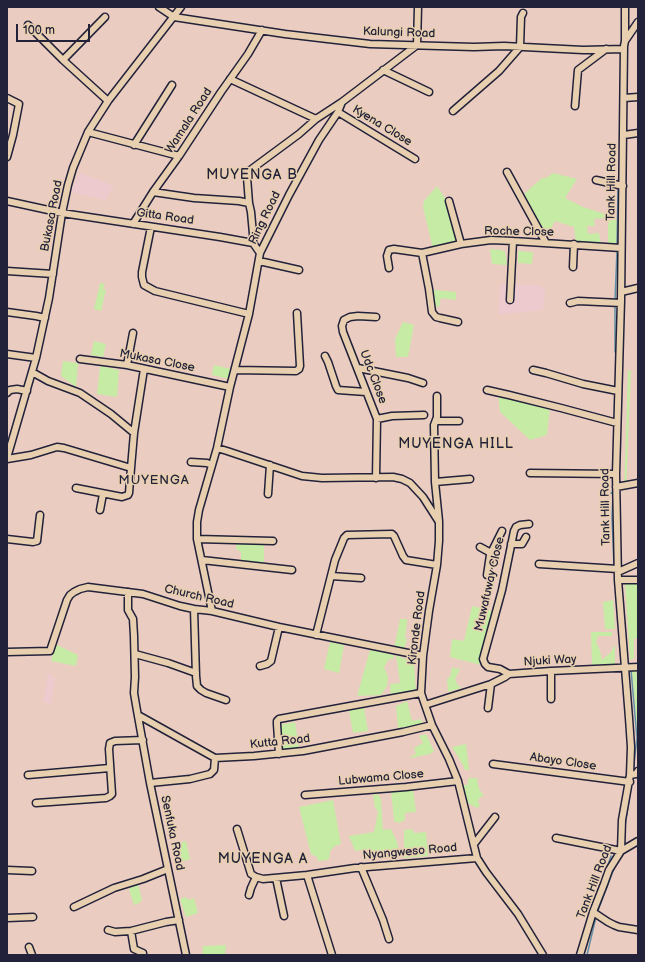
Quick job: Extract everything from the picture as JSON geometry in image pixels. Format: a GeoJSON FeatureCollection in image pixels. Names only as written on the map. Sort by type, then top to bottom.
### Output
{"type":"FeatureCollection","features":[{"type":"Feature","properties":{"kind":"street"},"geometry":{"type":"LineString","coordinates":[[159,7],[174,17]]}},
{"type":"Feature","properties":{"kind":"street","name":"Bukasa Road"},"geometry":{"type":"LineString","coordinates":[[7,459],[36,358],[53,274],[62,213],[73,168],[88,132],[108,101],[181,7]]}},
{"type":"Feature","properties":{"kind":"street"},"geometry":{"type":"LineString","coordinates":[[260,253],[253,243],[247,174],[316,119],[342,102],[417,45],[418,7]]}},
{"type":"Feature","properties":{"kind":"street","name":"Tank Hill Road"},"geometry":{"type":"LineString","coordinates":[[580,955],[609,870],[621,851],[622,820],[630,782],[631,747],[618,580],[616,487],[624,135],[625,7]]}},
{"type":"Feature","properties":{"kind":"street"},"geometry":{"type":"LineString","coordinates":[[453,111],[499,71],[520,47],[521,17],[523,13]]}},
{"type":"Feature","properties":{"kind":"street"},"geometry":{"type":"LineString","coordinates":[[63,60],[105,17]]}},
{"type":"Feature","properties":{"kind":"street","name":"Kalungi Road"},"geometry":{"type":"LineString","coordinates":[[174,17],[285,34],[370,44],[520,47],[583,50],[606,49],[624,46]]}},
{"type":"Feature","properties":{"kind":"street"},"geometry":{"type":"LineString","coordinates":[[624,46],[628,36],[638,22]]}},
{"type":"Feature","properties":{"kind":"street"},"geometry":{"type":"LineString","coordinates":[[28,25],[63,60],[108,101]]}},
{"type":"Feature","properties":{"kind":"street","name":"Wamala Road"},"geometry":{"type":"LineString","coordinates":[[133,224],[153,192],[248,54],[262,30]]}},
{"type":"Feature","properties":{"kind":"street"},"geometry":{"type":"LineString","coordinates":[[575,106],[578,70],[606,49]]}},
{"type":"Feature","properties":{"kind":"street"},"geometry":{"type":"LineString","coordinates":[[383,70],[429,92]]}},
{"type":"Feature","properties":{"kind":"street"},"geometry":{"type":"LineString","coordinates":[[230,79],[316,119]]}},
{"type":"Feature","properties":{"kind":"street"},"geometry":{"type":"LineString","coordinates":[[134,144],[172,85]]}},
{"type":"Feature","properties":{"kind":"street"},"geometry":{"type":"LineString","coordinates":[[624,98],[638,97]]}},
{"type":"Feature","properties":{"kind":"street"},"geometry":{"type":"LineString","coordinates":[[7,98],[19,104],[7,157]]}},
{"type":"Feature","properties":{"kind":"street","name":"Ring Road"},"geometry":{"type":"LineString","coordinates":[[212,611],[197,539],[197,522],[199,510],[217,448],[230,387],[249,314],[260,253],[288,195],[319,140],[338,112],[342,102]]}},
{"type":"Feature","properties":{"kind":"street","name":"Kyena Close"},"geometry":{"type":"LineString","coordinates":[[338,112],[415,159]]}},
{"type":"Feature","properties":{"kind":"street"},"geometry":{"type":"LineString","coordinates":[[88,132],[179,156]]}},
{"type":"Feature","properties":{"kind":"street"},"geometry":{"type":"LineString","coordinates":[[624,135],[637,133]]}},
{"type":"Feature","properties":{"kind":"street"},"geometry":{"type":"LineString","coordinates":[[507,172],[546,243]]}},
{"type":"Feature","properties":{"kind":"street"},"geometry":{"type":"LineString","coordinates":[[596,180],[623,186]]}},
{"type":"Feature","properties":{"kind":"street"},"geometry":{"type":"LineString","coordinates":[[153,192],[194,198],[249,203]]}},
{"type":"Feature","properties":{"kind":"street","name":"Gitta Road"},"geometry":{"type":"LineString","coordinates":[[7,201],[62,213],[253,243]]}},
{"type":"Feature","properties":{"kind":"street"},"geometry":{"type":"LineString","coordinates":[[449,201],[461,244]]}},
{"type":"Feature","properties":{"kind":"street"},"geometry":{"type":"LineString","coordinates":[[151,227],[142,272],[144,285],[155,291],[249,314]]}},
{"type":"Feature","properties":{"kind":"street","name":"Roche Close"},"geometry":{"type":"LineString","coordinates":[[389,268],[387,253],[389,250],[394,249],[422,253],[461,244],[491,240],[621,248]]}},
{"type":"Feature","properties":{"kind":"street"},"geometry":{"type":"LineString","coordinates":[[510,300],[513,241]]}},
{"type":"Feature","properties":{"kind":"street"},"geometry":{"type":"LineString","coordinates":[[573,267],[574,244]]}},
{"type":"Feature","properties":{"kind":"street"},"geometry":{"type":"LineString","coordinates":[[422,253],[432,312],[436,317],[458,322]]}},
{"type":"Feature","properties":{"kind":"street"},"geometry":{"type":"LineString","coordinates":[[258,261],[299,270]]}},
{"type":"Feature","properties":{"kind":"street"},"geometry":{"type":"LineString","coordinates":[[7,271],[53,274]]}},
{"type":"Feature","properties":{"kind":"street"},"geometry":{"type":"LineString","coordinates":[[621,292],[638,288]]}},
{"type":"Feature","properties":{"kind":"street"},"geometry":{"type":"LineString","coordinates":[[570,303],[578,301],[620,303]]}},
{"type":"Feature","properties":{"kind":"street"},"geometry":{"type":"LineString","coordinates":[[7,312],[45,318]]}},
{"type":"Feature","properties":{"kind":"street"},"geometry":{"type":"LineString","coordinates":[[235,370],[296,371],[299,369],[297,313]]}},
{"type":"Feature","properties":{"kind":"street","name":"Udc Close"},"geometry":{"type":"LineString","coordinates":[[376,317],[350,317],[342,323],[343,332],[377,419],[376,478]]}},
{"type":"Feature","properties":{"kind":"street"},"geometry":{"type":"LineString","coordinates":[[127,365],[133,333]]}},
{"type":"Feature","properties":{"kind":"street"},"geometry":{"type":"LineString","coordinates":[[7,354],[36,358]]}},
{"type":"Feature","properties":{"kind":"street"},"geometry":{"type":"LineString","coordinates":[[325,356],[338,390],[366,392]]}},
{"type":"Feature","properties":{"kind":"street","name":"Mukasa Close"},"geometry":{"type":"LineString","coordinates":[[80,359],[144,368],[230,387]]}},
{"type":"Feature","properties":{"kind":"street"},"geometry":{"type":"LineString","coordinates":[[76,488],[122,497],[128,495],[134,433],[144,368]]}},
{"type":"Feature","properties":{"kind":"street"},"geometry":{"type":"LineString","coordinates":[[358,368],[408,378],[423,383]]}},
{"type":"Feature","properties":{"kind":"street"},"geometry":{"type":"LineString","coordinates":[[532,370],[583,384],[618,391]]}},
{"type":"Feature","properties":{"kind":"street"},"geometry":{"type":"LineString","coordinates":[[32,372],[48,381],[80,394],[111,414],[134,433]]}},
{"type":"Feature","properties":{"kind":"street"},"geometry":{"type":"LineString","coordinates":[[7,393],[10,390],[17,389],[27,391]]}},
{"type":"Feature","properties":{"kind":"street"},"geometry":{"type":"LineString","coordinates":[[487,390],[617,423]]}},
{"type":"Feature","properties":{"kind":"street","name":"Kironde Road"},"geometry":{"type":"LineString","coordinates":[[437,396],[437,417],[434,425],[435,482],[439,522],[439,541],[437,566],[423,656],[421,693],[432,725],[458,781],[478,858],[486,872],[518,914],[543,955]]}},
{"type":"Feature","properties":{"kind":"street"},"geometry":{"type":"LineString","coordinates":[[377,419],[392,416],[424,415]]}},
{"type":"Feature","properties":{"kind":"street"},"geometry":{"type":"LineString","coordinates":[[436,421],[459,421]]}},
{"type":"Feature","properties":{"kind":"street"},"geometry":{"type":"LineString","coordinates":[[7,459],[31,455],[57,447],[131,468]]}},
{"type":"Feature","properties":{"kind":"street"},"geometry":{"type":"LineString","coordinates":[[217,448],[270,466],[312,478],[393,477],[402,479],[410,483],[423,497],[439,522]]}},
{"type":"Feature","properties":{"kind":"street"},"geometry":{"type":"LineString","coordinates":[[191,462],[207,463],[212,465]]}},
{"type":"Feature","properties":{"kind":"street"},"geometry":{"type":"LineString","coordinates":[[268,494],[270,466]]}},
{"type":"Feature","properties":{"kind":"street"},"geometry":{"type":"LineString","coordinates":[[530,473],[616,474]]}},
{"type":"Feature","properties":{"kind":"street"},"geometry":{"type":"LineString","coordinates":[[435,482],[470,479]]}},
{"type":"Feature","properties":{"kind":"street"},"geometry":{"type":"LineString","coordinates":[[616,487],[638,483]]}},
{"type":"Feature","properties":{"kind":"street"},"geometry":{"type":"LineString","coordinates":[[100,510],[103,494]]}},
{"type":"Feature","properties":{"kind":"street"},"geometry":{"type":"LineString","coordinates":[[7,539],[33,542],[37,541],[40,515]]}},
{"type":"Feature","properties":{"kind":"street","name":"Muwafuway Close"},"geometry":{"type":"LineString","coordinates":[[484,659],[502,590],[514,531],[516,527],[520,525],[529,524]]}},
{"type":"Feature","properties":{"kind":"street"},"geometry":{"type":"LineString","coordinates":[[487,575],[491,553],[502,531]]}},
{"type":"Feature","properties":{"kind":"street"},"geometry":{"type":"LineString","coordinates":[[316,635],[335,560],[345,536],[349,534],[392,534],[406,560],[437,566]]}},
{"type":"Feature","properties":{"kind":"street"},"geometry":{"type":"LineString","coordinates":[[511,544],[522,544],[526,536]]}},
{"type":"Feature","properties":{"kind":"street"},"geometry":{"type":"LineString","coordinates":[[197,539],[273,540]]}},
{"type":"Feature","properties":{"kind":"street"},"geometry":{"type":"LineString","coordinates":[[480,547],[491,553]]}},
{"type":"Feature","properties":{"kind":"street"},"geometry":{"type":"LineString","coordinates":[[202,560],[292,570]]}},
{"type":"Feature","properties":{"kind":"street"},"geometry":{"type":"LineString","coordinates":[[539,564],[618,570],[638,563]]}},
{"type":"Feature","properties":{"kind":"street"},"geometry":{"type":"LineString","coordinates":[[331,576],[361,578]]}},
{"type":"Feature","properties":{"kind":"street"},"geometry":{"type":"LineString","coordinates":[[618,580],[638,580]]}},
{"type":"Feature","properties":{"kind":"street","name":"Church Road"},"geometry":{"type":"LineString","coordinates":[[7,652],[50,651],[65,603],[74,592],[80,589],[88,588],[143,594],[171,604],[212,611],[316,635],[423,656]]}},
{"type":"Feature","properties":{"kind":"street","name":"Senfuka Road"},"geometry":{"type":"LineString","coordinates":[[128,592],[128,610],[133,619],[135,654],[134,693],[150,783],[186,955]]}},
{"type":"Feature","properties":{"kind":"street"},"geometry":{"type":"LineString","coordinates":[[194,609],[197,686],[206,693],[226,700]]}},
{"type":"Feature","properties":{"kind":"street"},"geometry":{"type":"LineString","coordinates":[[260,666],[271,661],[279,627]]}},
{"type":"Feature","properties":{"kind":"street"},"geometry":{"type":"LineString","coordinates":[[135,654],[196,673]]}},
{"type":"Feature","properties":{"kind":"street","name":"Njuki Way"},"geometry":{"type":"LineString","coordinates":[[484,659],[485,664],[488,667],[500,668],[510,674],[638,668]]}},
{"type":"Feature","properties":{"kind":"street"},"geometry":{"type":"LineString","coordinates":[[550,671],[551,699]]}},
{"type":"Feature","properties":{"kind":"street"},"geometry":{"type":"LineString","coordinates":[[425,705],[491,684],[510,674]]}},
{"type":"Feature","properties":{"kind":"street"},"geometry":{"type":"LineString","coordinates":[[488,708],[491,684]]}},
{"type":"Feature","properties":{"kind":"street"},"geometry":{"type":"LineString","coordinates":[[279,754],[277,722],[279,719],[421,693]]}},
{"type":"Feature","properties":{"kind":"street"},"geometry":{"type":"LineString","coordinates":[[138,715],[215,758],[214,770],[210,774],[190,779],[150,783]]}},
{"type":"Feature","properties":{"kind":"street","name":"Kutta Road"},"geometry":{"type":"LineString","coordinates":[[215,758],[279,754],[325,748],[432,725]]}},
{"type":"Feature","properties":{"kind":"street"},"geometry":{"type":"LineString","coordinates":[[36,803],[106,798],[110,796],[112,794],[109,749],[110,743],[115,741],[142,740]]}},
{"type":"Feature","properties":{"kind":"street","name":"Abayo Close"},"geometry":{"type":"LineString","coordinates":[[493,764],[630,782]]}},
{"type":"Feature","properties":{"kind":"street"},"geometry":{"type":"LineString","coordinates":[[28,774],[110,768]]}},
{"type":"Feature","properties":{"kind":"street"},"geometry":{"type":"LineString","coordinates":[[630,775],[636,774],[638,771]]}},
{"type":"Feature","properties":{"kind":"street","name":"Lubwama Close"},"geometry":{"type":"LineString","coordinates":[[305,795],[406,787],[458,781]]}},
{"type":"Feature","properties":{"kind":"street"},"geometry":{"type":"LineString","coordinates":[[474,844],[495,817]]}},
{"type":"Feature","properties":{"kind":"street"},"geometry":{"type":"LineString","coordinates":[[236,829],[251,874],[262,879],[276,878],[284,916]]}},
{"type":"Feature","properties":{"kind":"street"},"geometry":{"type":"LineString","coordinates":[[556,838],[621,851],[638,841]]}},
{"type":"Feature","properties":{"kind":"street","name":"Nyangweso Road"},"geometry":{"type":"LineString","coordinates":[[276,878],[361,867],[478,858]]}},
{"type":"Feature","properties":{"kind":"street"},"geometry":{"type":"LineString","coordinates":[[361,867],[383,920],[389,939]]}},
{"type":"Feature","properties":{"kind":"street"},"geometry":{"type":"LineString","coordinates":[[74,907],[114,888],[168,869]]}},
{"type":"Feature","properties":{"kind":"street"},"geometry":{"type":"LineString","coordinates":[[7,870],[32,870]]}},
{"type":"Feature","properties":{"kind":"street"},"geometry":{"type":"LineString","coordinates":[[307,875],[331,952]]}},
{"type":"Feature","properties":{"kind":"street"},"geometry":{"type":"LineString","coordinates":[[249,895],[256,877]]}},
{"type":"Feature","properties":{"kind":"street"},"geometry":{"type":"LineString","coordinates":[[594,912],[614,925],[638,930]]}},
{"type":"Feature","properties":{"kind":"street"},"geometry":{"type":"LineString","coordinates":[[7,918],[33,917]]}},
{"type":"Feature","properties":{"kind":"street"},"geometry":{"type":"LineString","coordinates":[[108,930],[115,932],[131,931],[179,920]]}},
{"type":"Feature","properties":{"kind":"street"},"geometry":{"type":"LineString","coordinates":[[131,931],[134,949],[143,953],[144,955]]}},
{"type":"Feature","properties":{"kind":"street"},"geometry":{"type":"LineString","coordinates":[[29,947],[32,955]]}},
{"type":"Feature","properties":{"kind":"shaded area"},"geometry":{"type":"Polygon","coordinates":[[[80,173],[114,186],[105,200],[71,192],[80,173]]]}},
{"type":"Feature","properties":{"kind":"shaded area"},"geometry":{"type":"Polygon","coordinates":[[[500,284],[537,285],[545,289],[543,310],[498,315],[500,284]]]}},
{"type":"Feature","properties":{"kind":"shaded area"},"geometry":{"type":"Polygon","coordinates":[[[48,674],[53,675],[53,678],[55,678],[51,704],[43,702],[48,674]]]}},
{"type":"Feature","properties":{"kind":"green space"},"geometry":{"type":"Polygon","coordinates":[[[553,173],[577,179],[565,198],[583,207],[605,214],[604,218],[594,219],[595,226],[587,226],[588,234],[599,233],[601,244],[576,243],[574,227],[555,221],[547,236],[524,194],[542,178],[546,178],[553,173]]]}},
{"type":"Feature","properties":{"kind":"green space"},"geometry":{"type":"Polygon","coordinates":[[[437,186],[447,201],[458,243],[433,249],[423,207],[424,201],[437,186]]]}},
{"type":"Feature","properties":{"kind":"green space"},"geometry":{"type":"Polygon","coordinates":[[[610,220],[617,220],[616,245],[608,244],[608,224],[610,220]]]}},
{"type":"Feature","properties":{"kind":"green space"},"geometry":{"type":"Polygon","coordinates":[[[490,249],[505,252],[507,265],[492,264],[490,249]]]}},
{"type":"Feature","properties":{"kind":"green space"},"geometry":{"type":"Polygon","coordinates":[[[518,251],[533,252],[532,264],[518,263],[518,251]]]}},
{"type":"Feature","properties":{"kind":"green space"},"geometry":{"type":"Polygon","coordinates":[[[100,283],[105,284],[103,289],[106,290],[101,311],[94,309],[100,283]]]}},
{"type":"Feature","properties":{"kind":"green space"},"geometry":{"type":"Polygon","coordinates":[[[434,290],[456,292],[456,300],[441,298],[439,307],[433,305],[434,290]]]}},
{"type":"Feature","properties":{"kind":"green space"},"geometry":{"type":"Polygon","coordinates":[[[403,322],[414,325],[408,357],[396,357],[395,339],[403,322]]]}},
{"type":"Feature","properties":{"kind":"green space"},"geometry":{"type":"Polygon","coordinates":[[[94,341],[106,344],[103,357],[91,355],[94,341]]]}},
{"type":"Feature","properties":{"kind":"green space"},"geometry":{"type":"Polygon","coordinates":[[[63,361],[78,363],[76,387],[61,376],[63,361]]]}},
{"type":"Feature","properties":{"kind":"green space"},"geometry":{"type":"Polygon","coordinates":[[[214,365],[231,369],[229,379],[212,375],[214,365]]]}},
{"type":"Feature","properties":{"kind":"green space"},"geometry":{"type":"Polygon","coordinates":[[[100,366],[119,370],[117,397],[97,394],[100,366]]]}},
{"type":"Feature","properties":{"kind":"green space"},"geometry":{"type":"Polygon","coordinates":[[[628,370],[631,371],[626,490],[624,491],[628,370]]]}},
{"type":"Feature","properties":{"kind":"green space"},"geometry":{"type":"Polygon","coordinates":[[[498,394],[550,408],[547,435],[530,440],[500,412],[498,394]]]}},
{"type":"Feature","properties":{"kind":"green space"},"geometry":{"type":"Polygon","coordinates":[[[236,544],[264,544],[264,565],[241,562],[241,552],[236,549],[236,544]]]}},
{"type":"Feature","properties":{"kind":"green space"},"geometry":{"type":"Polygon","coordinates":[[[638,583],[638,639],[634,638],[634,658],[630,660],[625,584],[638,583]]]}},
{"type":"Feature","properties":{"kind":"green space"},"geometry":{"type":"Polygon","coordinates":[[[613,600],[615,629],[605,629],[603,602],[613,600]]]}},
{"type":"Feature","properties":{"kind":"green space"},"geometry":{"type":"Polygon","coordinates":[[[472,606],[492,611],[481,665],[450,657],[452,639],[464,641],[472,606]]]}},
{"type":"Feature","properties":{"kind":"green space"},"geometry":{"type":"Polygon","coordinates":[[[400,619],[407,619],[405,638],[407,639],[404,650],[394,649],[400,619]]]}},
{"type":"Feature","properties":{"kind":"green space"},"geometry":{"type":"Polygon","coordinates":[[[591,632],[612,632],[612,636],[598,636],[596,642],[602,660],[611,652],[615,644],[615,664],[592,665],[591,632]]]}},
{"type":"Feature","properties":{"kind":"green space"},"geometry":{"type":"Polygon","coordinates":[[[330,642],[344,645],[339,673],[324,669],[330,642]]]}},
{"type":"Feature","properties":{"kind":"green space"},"geometry":{"type":"Polygon","coordinates":[[[55,644],[78,655],[76,666],[51,661],[55,644]]]}},
{"type":"Feature","properties":{"kind":"green space"},"geometry":{"type":"Polygon","coordinates":[[[370,650],[394,655],[393,659],[389,659],[384,667],[388,677],[387,686],[381,695],[357,696],[370,650]]]}},
{"type":"Feature","properties":{"kind":"green space"},"geometry":{"type":"Polygon","coordinates":[[[396,655],[414,663],[416,692],[391,696],[390,684],[400,683],[396,655]]]}},
{"type":"Feature","properties":{"kind":"green space"},"geometry":{"type":"Polygon","coordinates":[[[452,667],[460,669],[455,679],[461,688],[448,692],[447,679],[450,677],[452,667]]]}},
{"type":"Feature","properties":{"kind":"green space"},"geometry":{"type":"Polygon","coordinates":[[[632,670],[636,670],[638,687],[638,740],[632,670]]]}},
{"type":"Feature","properties":{"kind":"green space"},"geometry":{"type":"Polygon","coordinates":[[[407,701],[412,721],[421,719],[424,725],[398,728],[396,706],[407,701]]]}},
{"type":"Feature","properties":{"kind":"green space"},"geometry":{"type":"Polygon","coordinates":[[[364,708],[368,731],[353,733],[349,710],[364,708]]]}},
{"type":"Feature","properties":{"kind":"green space"},"geometry":{"type":"Polygon","coordinates":[[[295,722],[299,749],[284,752],[280,725],[295,722]]]}},
{"type":"Feature","properties":{"kind":"green space"},"geometry":{"type":"Polygon","coordinates":[[[426,734],[434,751],[430,754],[411,758],[411,756],[416,754],[414,748],[423,743],[419,736],[426,734]]]}},
{"type":"Feature","properties":{"kind":"green space"},"geometry":{"type":"Polygon","coordinates":[[[466,744],[469,770],[465,770],[452,747],[466,744]]]}},
{"type":"Feature","properties":{"kind":"green space"},"geometry":{"type":"Polygon","coordinates":[[[469,778],[477,778],[479,789],[484,796],[480,797],[478,801],[480,806],[477,808],[468,803],[463,785],[467,785],[469,778]]]}},
{"type":"Feature","properties":{"kind":"green space"},"geometry":{"type":"Polygon","coordinates":[[[413,789],[416,812],[405,813],[405,820],[399,823],[394,821],[391,790],[413,789]]]}},
{"type":"Feature","properties":{"kind":"green space"},"geometry":{"type":"Polygon","coordinates":[[[373,794],[379,795],[381,800],[383,830],[391,829],[397,842],[399,852],[372,858],[369,849],[355,851],[349,836],[374,832],[378,811],[375,808],[373,794]]]}},
{"type":"Feature","properties":{"kind":"green space"},"geometry":{"type":"Polygon","coordinates":[[[333,800],[341,844],[335,846],[330,851],[328,860],[318,861],[317,857],[311,854],[299,807],[333,800]]]}},
{"type":"Feature","properties":{"kind":"green space"},"geometry":{"type":"Polygon","coordinates":[[[412,829],[414,833],[426,832],[428,856],[404,858],[404,830],[412,829]]]}},
{"type":"Feature","properties":{"kind":"green space"},"geometry":{"type":"Polygon","coordinates":[[[186,841],[190,859],[178,863],[175,857],[173,845],[186,841]]]}},
{"type":"Feature","properties":{"kind":"green space"},"geometry":{"type":"Polygon","coordinates":[[[138,884],[142,899],[141,902],[134,905],[129,889],[133,885],[138,884]]]}},
{"type":"Feature","properties":{"kind":"green space"},"geometry":{"type":"Polygon","coordinates":[[[186,897],[188,900],[194,898],[198,913],[186,917],[180,899],[186,897]]]}},
{"type":"Feature","properties":{"kind":"green space"},"geometry":{"type":"Polygon","coordinates":[[[226,945],[225,955],[202,955],[203,946],[226,945]]]}},
{"type":"Feature","properties":{"kind":"waterway"},"geometry":{"type":"LineString","coordinates":[[617,246],[618,190]]}},
{"type":"Feature","properties":{"kind":"waterway"},"geometry":{"type":"LineString","coordinates":[[615,300],[617,250]]}},
{"type":"Feature","properties":{"kind":"waterway"},"geometry":{"type":"LineString","coordinates":[[615,304],[615,352]]}},
{"type":"Feature","properties":{"kind":"waterway"},"geometry":{"type":"LineString","coordinates":[[613,479],[613,492],[611,493],[613,494],[612,517],[614,567]]}},
{"type":"Feature","properties":{"kind":"waterway"},"geometry":{"type":"LineString","coordinates":[[615,570],[616,592]]}},
{"type":"Feature","properties":{"kind":"waterway"},"geometry":{"type":"LineString","coordinates":[[631,670],[637,738],[633,772]]}},
{"type":"Feature","properties":{"kind":"waterway"},"geometry":{"type":"LineString","coordinates":[[625,826],[630,794]]}},
{"type":"Feature","properties":{"kind":"waterway"},"geometry":{"type":"LineString","coordinates":[[607,868],[611,856]]}},
{"type":"Feature","properties":{"kind":"waterway"},"geometry":{"type":"LineString","coordinates":[[597,913],[615,866]]}},
{"type":"Feature","properties":{"kind":"waterway"},"geometry":{"type":"LineString","coordinates":[[587,955],[596,917]]}},
{"type":"Feature","properties":{"kind":"district","name":"MUYENGA B"},"geometry":{"type":"Point","coordinates":[252,175]}},
{"type":"Feature","properties":{"kind":"district","name":"MUYENGA HILL"},"geometry":{"type":"Point","coordinates":[456,444]}},
{"type":"Feature","properties":{"kind":"district","name":"MUYENGA"},"geometry":{"type":"Point","coordinates":[154,481]}},
{"type":"Feature","properties":{"kind":"district","name":"MUYENGA A"},"geometry":{"type":"Point","coordinates":[263,859]}}]}
